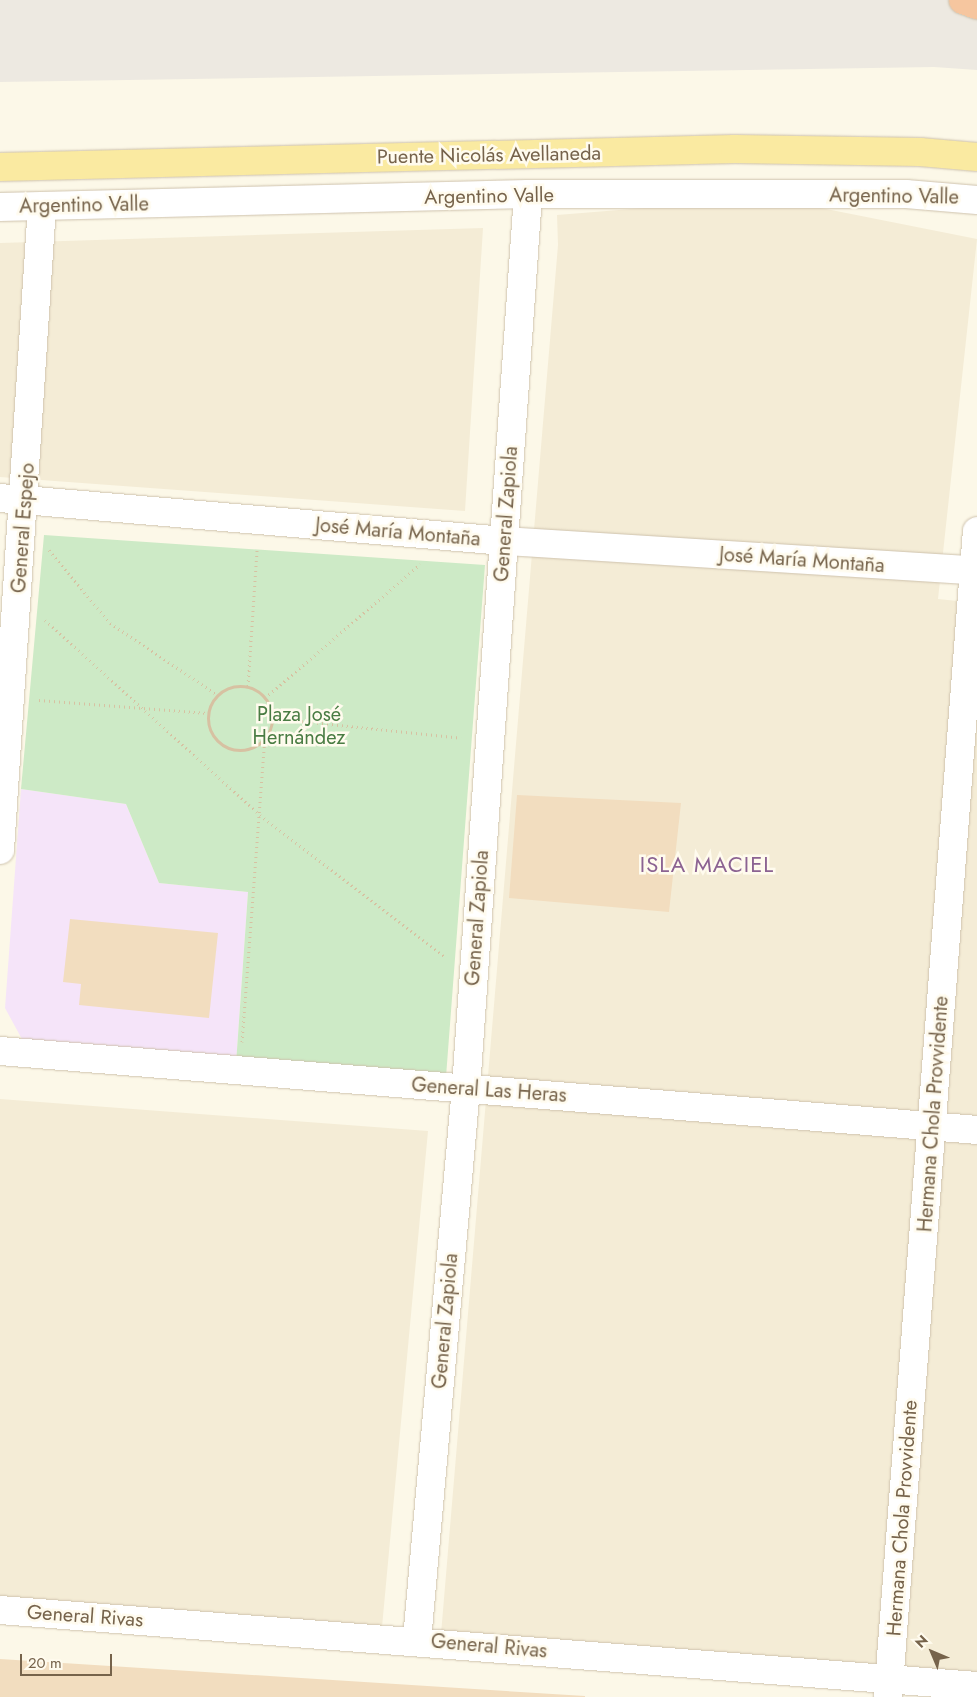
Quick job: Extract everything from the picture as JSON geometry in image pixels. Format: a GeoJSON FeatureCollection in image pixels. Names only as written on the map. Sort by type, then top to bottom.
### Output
{"type":"FeatureCollection","features":[{"type":"Feature","properties":{"kind":"highway"},"geometry":{"type":"LineString","coordinates":[[963,0],[977,5]]}},
{"type":"Feature","properties":{"kind":"main road","name":"Puente Nicolás Avellaneda"},"geometry":{"type":"LineString","coordinates":[[0,167],[735,149],[889,151],[977,157]]}},
{"type":"Feature","properties":{"kind":"street","name":"Argentino Valle"},"geometry":{"type":"LineString","coordinates":[[0,207],[528,194],[906,194],[977,200]]}},
{"type":"Feature","properties":{"kind":"street","name":"General Zapiola"},"geometry":{"type":"LineString","coordinates":[[417,1640],[466,1088],[472,977],[505,541],[528,194]]}},
{"type":"Feature","properties":{"kind":"street","name":"General Espejo"},"geometry":{"type":"LineString","coordinates":[[0,850],[23,529],[13,499],[42,206]]}},
{"type":"Feature","properties":{"kind":"street","name":"José María Montaña"},"geometry":{"type":"LineString","coordinates":[[13,499],[505,541],[975,571]]}},
{"type":"Feature","properties":{"kind":"street","name":"Hermana Chola Provvidente"},"geometry":{"type":"LineString","coordinates":[[889,1687],[977,531]]}},
{"type":"Feature","properties":{"kind":"street","name":"General Las Heras"},"geometry":{"type":"LineString","coordinates":[[0,1052],[977,1130]]}},
{"type":"Feature","properties":{"kind":"street","name":"General Rivas"},"geometry":{"type":"LineString","coordinates":[[0,1610],[417,1640],[889,1687],[977,1686]]}},
{"type":"Feature","properties":{"kind":"path"},"geometry":{"type":"LineString","coordinates":[[248,686],[259,520]]}},
{"type":"Feature","properties":{"kind":"path"},"geometry":{"type":"LineString","coordinates":[[23,529],[62,564],[110,623],[218,695]]}},
{"type":"Feature","properties":{"kind":"path"},"geometry":{"type":"LineString","coordinates":[[265,698],[453,536]]}},
{"type":"Feature","properties":{"kind":"path"},"geometry":{"type":"LineString","coordinates":[[19,596],[140,708],[260,815],[472,977]]}},
{"type":"Feature","properties":{"kind":"path"},"geometry":{"type":"LineString","coordinates":[[240,1072],[265,738],[272,718],[265,698],[248,686],[226,688],[218,695],[208,713],[212,733],[227,748],[248,749],[265,738]]}},
{"type":"Feature","properties":{"kind":"path"},"geometry":{"type":"LineString","coordinates":[[11,698],[208,713]]}},
{"type":"Feature","properties":{"kind":"path"},"geometry":{"type":"LineString","coordinates":[[272,718],[490,741]]}},
{"type":"Feature","properties":{"kind":"shaded area"},"geometry":{"type":"Polygon","coordinates":[[[0,0],[977,0],[977,70],[934,67],[0,82],[0,0]]]}},
{"type":"Feature","properties":{"kind":"shaded area"},"geometry":{"type":"Polygon","coordinates":[[[681,205],[806,205],[977,239],[938,599],[977,603],[977,1680],[440,1646],[558,245],[557,215],[681,205]]]}},
{"type":"Feature","properties":{"kind":"shaded area"},"geometry":{"type":"Polygon","coordinates":[[[483,228],[465,511],[0,477],[0,243],[483,228]]]}},
{"type":"Feature","properties":{"kind":"shaded area"},"geometry":{"type":"Polygon","coordinates":[[[21,789],[126,804],[159,883],[248,892],[236,1064],[23,1041],[5,1008],[21,789]]]}},
{"type":"Feature","properties":{"kind":"shaded area"},"geometry":{"type":"Polygon","coordinates":[[[0,1099],[428,1131],[381,1638],[0,1599],[0,1099]]]}},
{"type":"Feature","properties":{"kind":"green space","name":"Plaza José Hernández"},"geometry":{"type":"Polygon","coordinates":[[[44,535],[485,565],[445,1090],[236,1064],[248,892],[159,883],[126,804],[21,789],[44,535]]]}},
{"type":"Feature","properties":{"kind":"building"},"geometry":{"type":"Polygon","coordinates":[[[517,795],[681,803],[669,912],[509,898],[517,795]]]}},
{"type":"Feature","properties":{"kind":"building"},"geometry":{"type":"Polygon","coordinates":[[[70,919],[218,933],[209,1018],[79,1005],[81,984],[63,982],[70,919]]]}},
{"type":"Feature","properties":{"kind":"building"},"geometry":{"type":"Polygon","coordinates":[[[0,1659],[585,1696],[585,1697],[0,1697],[0,1659]]]}},
{"type":"Feature","properties":{"kind":"district","name":"ISLA MACIEL"},"geometry":{"type":"Point","coordinates":[707,865]}}]}
